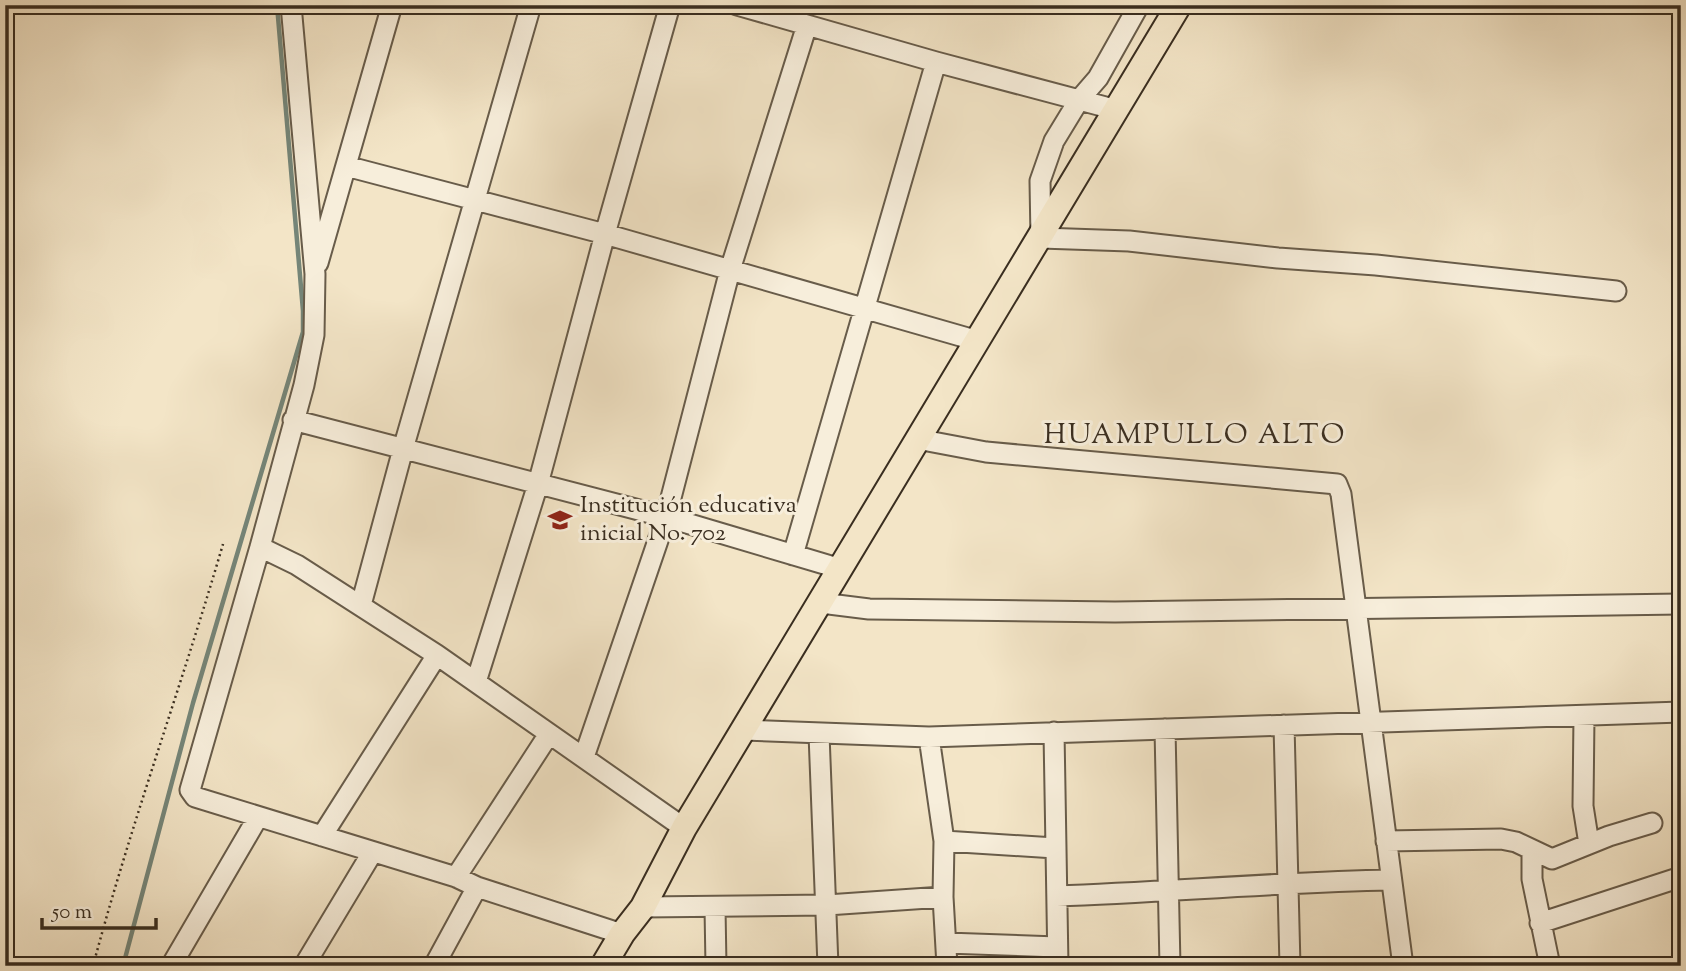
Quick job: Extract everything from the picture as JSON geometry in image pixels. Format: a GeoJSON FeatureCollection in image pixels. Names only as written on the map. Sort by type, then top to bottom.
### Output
{"type":"FeatureCollection","features":[{"type":"Feature","properties":{"kind":"main road"},"geometry":{"type":"LineString","coordinates":[[603,966],[622,934],[643,907],[684,828],[1179,5]]}},
{"type":"Feature","properties":{"kind":"street"},"geometry":{"type":"LineString","coordinates":[[291,5],[315,274],[314,335],[304,385],[260,547],[190,790],[195,797],[456,877],[477,887],[622,934]]}},
{"type":"Feature","properties":{"kind":"street"},"geometry":{"type":"LineString","coordinates":[[315,274],[392,5]]}},
{"type":"Feature","properties":{"kind":"street"},"geometry":{"type":"LineString","coordinates":[[361,606],[403,449],[531,5]]}},
{"type":"Feature","properties":{"kind":"street"},"geometry":{"type":"LineString","coordinates":[[476,682],[538,484],[670,5]]}},
{"type":"Feature","properties":{"kind":"street"},"geometry":{"type":"LineString","coordinates":[[737,5],[1117,110]]}},
{"type":"Feature","properties":{"kind":"street"},"geometry":{"type":"LineString","coordinates":[[1139,5],[1098,78],[1079,100],[1054,141],[1040,181],[1041,238],[1129,241],[1615,291]]}},
{"type":"Feature","properties":{"kind":"street"},"geometry":{"type":"LineString","coordinates":[[583,757],[666,517],[730,270],[807,25]]}},
{"type":"Feature","properties":{"kind":"street"},"geometry":{"type":"LineString","coordinates":[[793,555],[936,62]]}},
{"type":"Feature","properties":{"kind":"street"},"geometry":{"type":"LineString","coordinates":[[346,166],[605,234],[978,341]]}},
{"type":"Feature","properties":{"kind":"street"},"geometry":{"type":"LineString","coordinates":[[293,420],[666,517],[841,569]]}},
{"type":"Feature","properties":{"kind":"street"},"geometry":{"type":"LineString","coordinates":[[918,439],[986,452],[1335,483],[1341,494],[1403,966]]}},
{"type":"Feature","properties":{"kind":"street"},"geometry":{"type":"LineString","coordinates":[[260,547],[297,565],[438,655],[684,828]]}},
{"type":"Feature","properties":{"kind":"street"},"geometry":{"type":"LineString","coordinates":[[821,603],[869,609],[1115,612],[1681,604]]}},
{"type":"Feature","properties":{"kind":"street"},"geometry":{"type":"LineString","coordinates":[[322,836],[438,655]]}},
{"type":"Feature","properties":{"kind":"street"},"geometry":{"type":"LineString","coordinates":[[744,730],[929,737],[1681,712]]}},
{"type":"Feature","properties":{"kind":"street"},"geometry":{"type":"LineString","coordinates":[[1584,716],[1583,806],[1589,844]]}},
{"type":"Feature","properties":{"kind":"street"},"geometry":{"type":"LineString","coordinates":[[1284,725],[1290,966]]}},
{"type":"Feature","properties":{"kind":"street"},"geometry":{"type":"LineString","coordinates":[[1165,729],[1170,966]]}},
{"type":"Feature","properties":{"kind":"street"},"geometry":{"type":"LineString","coordinates":[[946,943],[1058,957],[1054,732]]}},
{"type":"Feature","properties":{"kind":"street"},"geometry":{"type":"LineString","coordinates":[[456,877],[549,734]]}},
{"type":"Feature","properties":{"kind":"street"},"geometry":{"type":"LineString","coordinates":[[819,734],[828,966]]}},
{"type":"Feature","properties":{"kind":"street"},"geometry":{"type":"LineString","coordinates":[[929,737],[944,841],[943,897],[947,966]]}},
{"type":"Feature","properties":{"kind":"street"},"geometry":{"type":"LineString","coordinates":[[171,966],[258,817]]}},
{"type":"Feature","properties":{"kind":"street"},"geometry":{"type":"LineString","coordinates":[[1386,841],[1502,839],[1516,842],[1552,859],[1652,823]]}},
{"type":"Feature","properties":{"kind":"street"},"geometry":{"type":"LineString","coordinates":[[944,841],[1055,848]]}},
{"type":"Feature","properties":{"kind":"street"},"geometry":{"type":"LineString","coordinates":[[1532,851],[1532,879],[1550,966]]}},
{"type":"Feature","properties":{"kind":"street"},"geometry":{"type":"LineString","coordinates":[[304,966],[372,853]]}},
{"type":"Feature","properties":{"kind":"street"},"geometry":{"type":"LineString","coordinates":[[1540,923],[1681,877]]}},
{"type":"Feature","properties":{"kind":"street"},"geometry":{"type":"LineString","coordinates":[[1057,896],[1168,892],[1288,882],[1391,880]]}},
{"type":"Feature","properties":{"kind":"street"},"geometry":{"type":"LineString","coordinates":[[434,966],[477,887]]}},
{"type":"Feature","properties":{"kind":"street"},"geometry":{"type":"LineString","coordinates":[[643,907],[827,905],[943,897]]}},
{"type":"Feature","properties":{"kind":"street"},"geometry":{"type":"LineString","coordinates":[[715,908],[716,966]]}},
{"type":"Feature","properties":{"kind":"path"},"geometry":{"type":"LineString","coordinates":[[93,966],[109,906],[199,628],[223,544]]}},
{"type":"Feature","properties":{"kind":"waterway"},"geometry":{"type":"LineString","coordinates":[[123,966],[193,703],[303,332],[277,5]]}},
{"type":"Feature","properties":{"kind":"place","name":"Institución educativa inicial No. 702"},"geometry":{"type":"Point","coordinates":[560,520]}},
{"type":"Feature","properties":{"kind":"district","name":"HUAMPULLO ALTO"},"geometry":{"type":"Point","coordinates":[1195,436]}}]}
